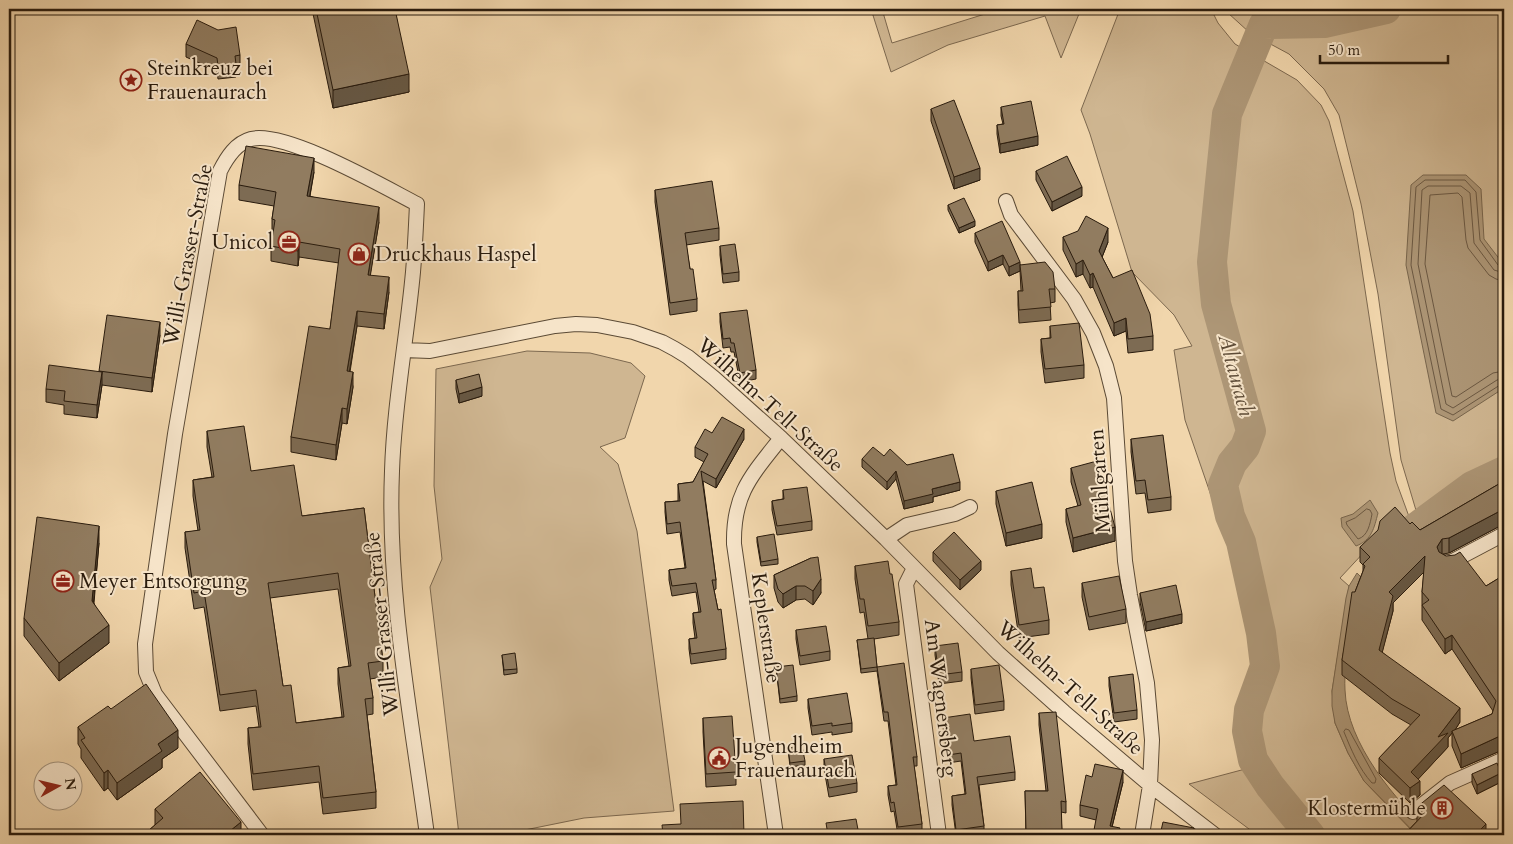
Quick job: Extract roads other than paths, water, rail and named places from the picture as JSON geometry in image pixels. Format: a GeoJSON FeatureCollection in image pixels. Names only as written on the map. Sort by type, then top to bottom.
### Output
{"type":"FeatureCollection","features":[{"type":"Feature","properties":{"kind":"street","name":"Willi-Grasser-Straße"},"geometry":{"type":"LineString","coordinates":[[262,835],[155,694],[146,672],[144,644],[175,434],[220,171],[236,146],[251,139],[264,138],[303,148],[329,159],[417,204],[413,272],[395,426],[392,472],[392,537],[395,602],[427,835]]}},
{"type":"Feature","properties":{"kind":"street","name":"Mühlgarten"},"geometry":{"type":"LineString","coordinates":[[1006,201],[1011,215],[1074,299],[1093,333],[1106,366],[1114,398],[1125,561],[1147,683],[1152,740],[1150,785],[1142,835]]}},
{"type":"Feature","properties":{"kind":"street","name":"Wilhelm-Tell-Straße"},"geometry":{"type":"LineString","coordinates":[[404,350],[430,351],[555,326],[576,324],[615,328],[662,342],[688,357],[781,438],[886,539],[998,653],[1150,785],[1216,835]]}},
{"type":"Feature","properties":{"kind":"street","name":"Keplerstraße"},"geometry":{"type":"LineString","coordinates":[[776,835],[733,526],[741,493],[749,479],[781,438]]}},
{"type":"Feature","properties":{"kind":"street"},"geometry":{"type":"LineString","coordinates":[[886,539],[907,525],[955,514],[970,507]]}},
{"type":"Feature","properties":{"kind":"street"},"geometry":{"type":"LineString","coordinates":[[1446,562],[1451,562],[1504,534]]}},
{"type":"Feature","properties":{"kind":"street","name":"Am Wagnersberg"},"geometry":{"type":"LineString","coordinates":[[914,568],[906,584],[939,835]]}},
{"type":"Feature","properties":{"kind":"street"},"geometry":{"type":"LineString","coordinates":[[1412,812],[1450,783],[1504,759]]}},
{"type":"Feature","properties":{"kind":"water"},"geometry":{"type":"Polygon","coordinates":[[[1423,175],[1466,175],[1481,189],[1484,239],[1504,265],[1504,388],[1453,421],[1436,413],[1406,265],[1411,185],[1423,175]]]}},
{"type":"Feature","properties":{"kind":"water"},"geometry":{"type":"Polygon","coordinates":[[[1504,466],[1504,476],[1481,488],[1424,528],[1418,517],[1472,480],[1504,466]]]}},
{"type":"Feature","properties":{"kind":"water"},"geometry":{"type":"Polygon","coordinates":[[[1370,500],[1378,513],[1375,524],[1369,537],[1356,546],[1342,527],[1341,518],[1353,514],[1370,500]]]}},
{"type":"Feature","properties":{"kind":"water"},"geometry":{"type":"Polygon","coordinates":[[[1357,573],[1365,581],[1351,635],[1345,677],[1348,710],[1354,731],[1375,770],[1418,821],[1433,835],[1417,835],[1364,781],[1348,753],[1335,723],[1332,691],[1346,598],[1349,586],[1357,573]]]}},
{"type":"Feature","properties":{"kind":"waterway","name":"Altaurach"},"geometry":{"type":"LineString","coordinates":[[1264,24],[1270,9]]}},
{"type":"Feature","properties":{"kind":"waterway","name":"Altaurach"},"geometry":{"type":"LineString","coordinates":[[1310,835],[1270,786],[1253,760],[1247,731],[1249,710],[1265,666],[1261,633],[1241,542],[1230,516],[1223,485],[1232,463],[1245,447],[1251,431],[1216,304],[1212,262],[1227,114],[1264,24],[1324,23],[1386,9]]}},
{"type":"Feature","properties":{"kind":"waterway"},"geometry":{"type":"LineString","coordinates":[[1411,531],[1472,486],[1504,471]]}},
{"type":"Feature","properties":{"kind":"place","name":"Steinkreuz bei Frauenaurach"},"geometry":{"type":"Point","coordinates":[131,80]}},
{"type":"Feature","properties":{"kind":"place","name":"Unicol"},"geometry":{"type":"Point","coordinates":[289,242]}},
{"type":"Feature","properties":{"kind":"place","name":"Druckhaus Haspel"},"geometry":{"type":"Point","coordinates":[359,254]}},
{"type":"Feature","properties":{"kind":"place","name":"Meyer Entsorgung"},"geometry":{"type":"Point","coordinates":[63,581]}},
{"type":"Feature","properties":{"kind":"place","name":"Jugendheim Frauenaurach"},"geometry":{"type":"Point","coordinates":[719,758]}},
{"type":"Feature","properties":{"kind":"place","name":"Klostermühle"},"geometry":{"type":"Point","coordinates":[1442,808]}}]}
